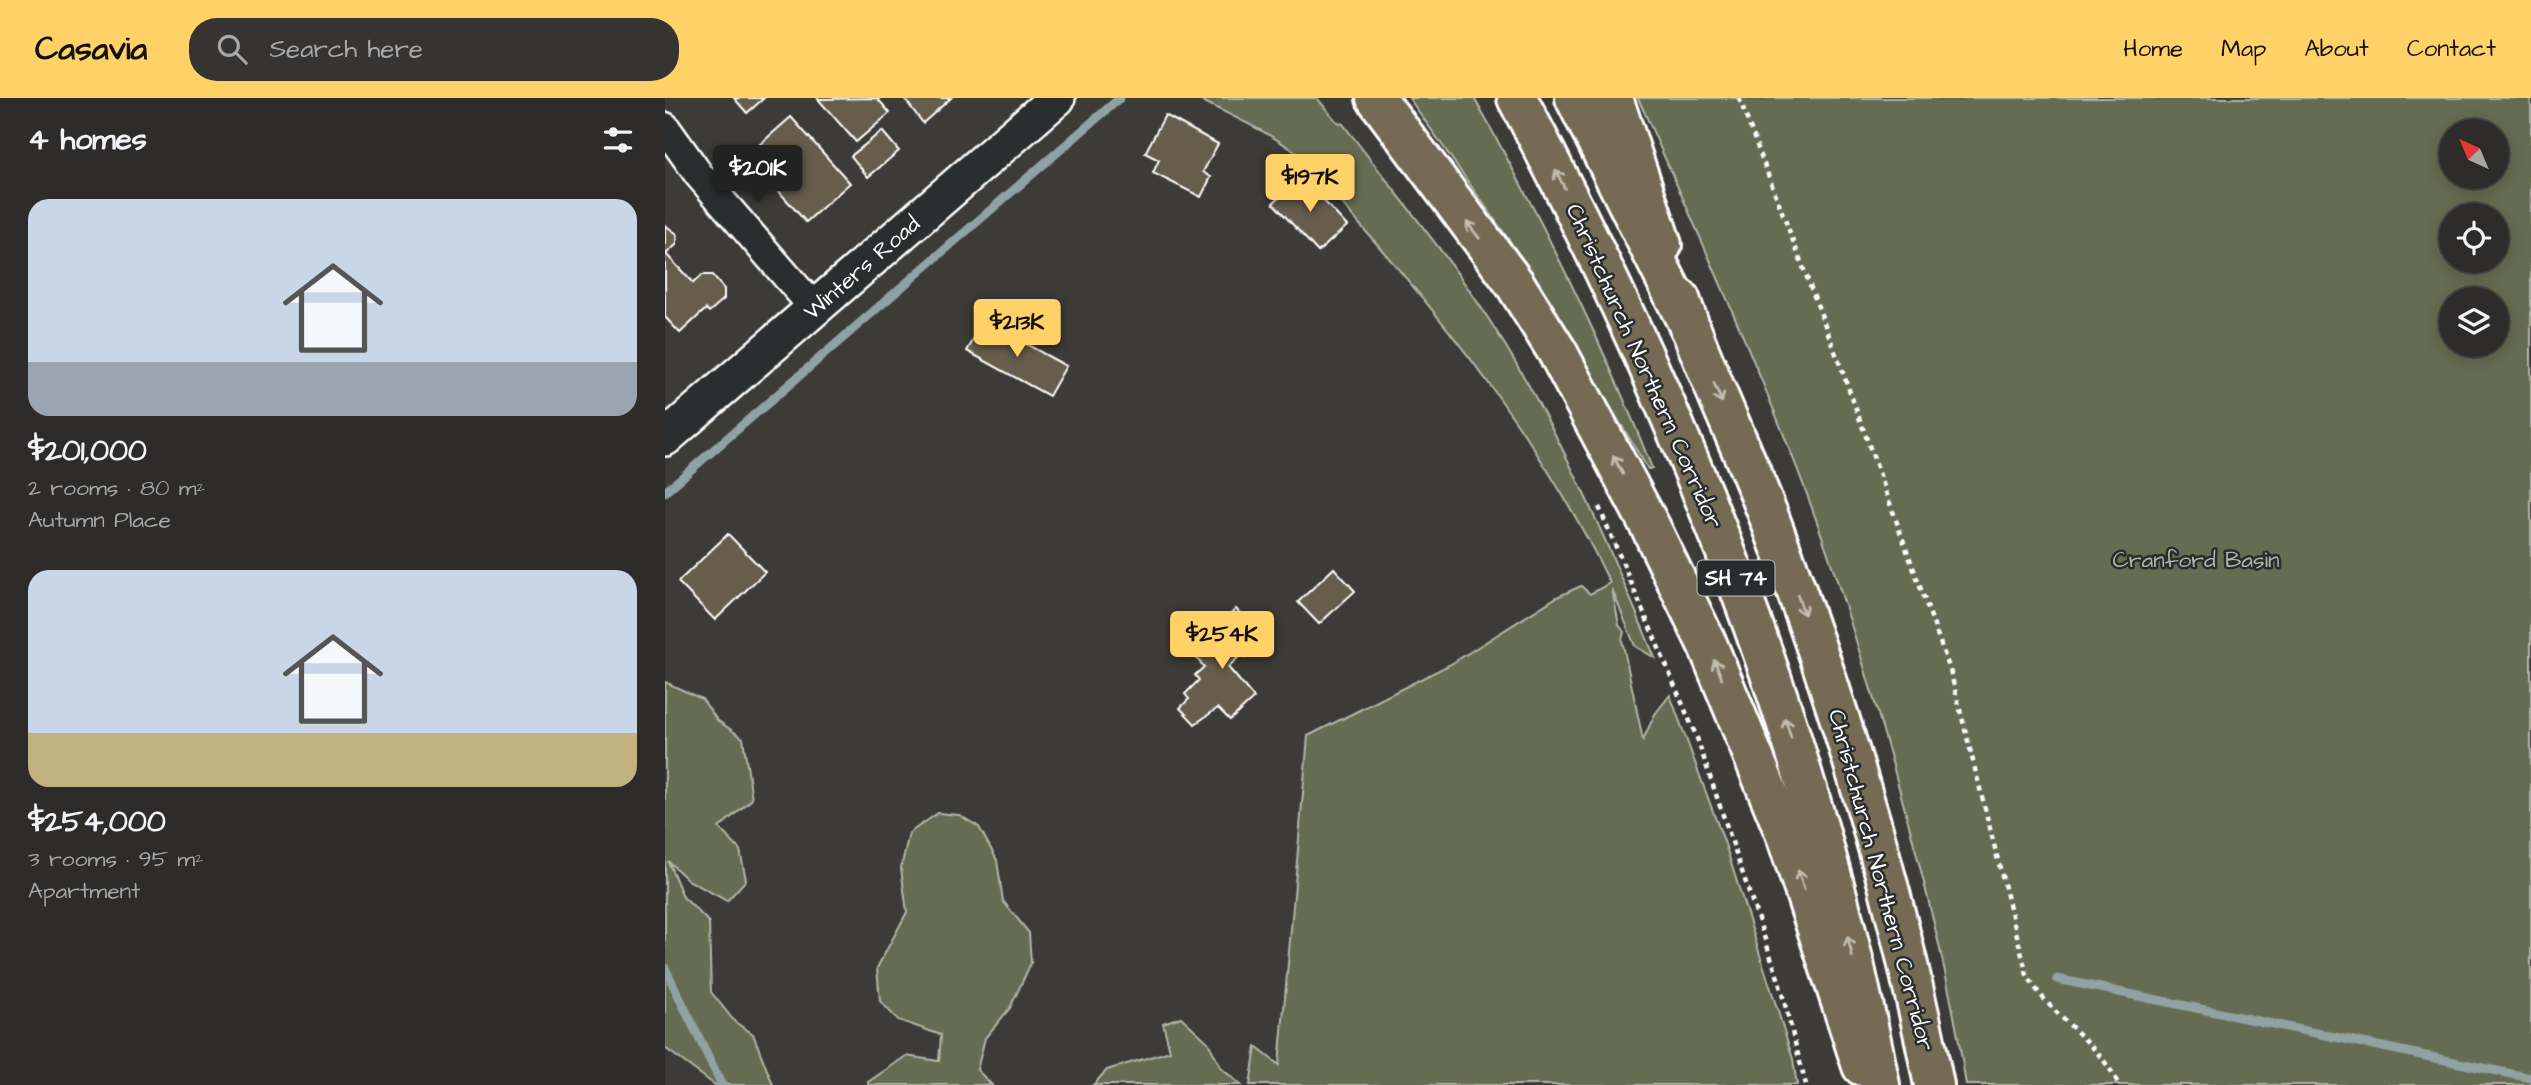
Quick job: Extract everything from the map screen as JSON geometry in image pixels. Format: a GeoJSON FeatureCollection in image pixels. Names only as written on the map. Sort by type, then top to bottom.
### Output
{"type":"FeatureCollection","features":[{"type":"Feature","properties":{"kind":"highway"},"geometry":{"type":"LineString","coordinates":[[1375,98],[1515,284],[1558,353],[1651,528],[1708,646],[1787,838],[1868,1085]]}},
{"type":"Feature","properties":{"kind":"highway","name":"Christchurch Northern Corridor"},"geometry":{"type":"LineString","coordinates":[[1517,98],[1638,339],[1748,609],[1786,721],[1825,853],[1880,1085]]}},
{"type":"Feature","properties":{"kind":"highway","name":"Christchurch Northern Corridor"},"geometry":{"type":"LineString","coordinates":[[1575,98],[1691,331],[1773,528],[1822,662],[1878,850],[1934,1085]]}},
{"type":"Feature","properties":{"kind":"highway"},"geometry":{"type":"LineString","coordinates":[[1613,98],[1691,331]]}},
{"type":"Feature","properties":{"kind":"street","name":"Winters Road"},"geometry":{"type":"LineString","coordinates":[[665,438],[1057,98]]}},
{"type":"Feature","properties":{"kind":"street"},"geometry":{"type":"LineString","coordinates":[[665,127],[699,175],[815,309]]}},
{"type":"Feature","properties":{"kind":"path"},"geometry":{"type":"LineString","coordinates":[[1739,98],[1842,370],[1950,670],[2027,975],[2045,1002],[2094,1045],[2119,1085]]}},
{"type":"Feature","properties":{"kind":"path"},"geometry":{"type":"LineString","coordinates":[[1598,506],[1697,738],[1777,978],[1806,1085]]}},
{"type":"Feature","properties":{"kind":"green space"},"geometry":{"type":"Polygon","coordinates":[[[1197,98],[1317,98],[1336,121],[1343,124],[1441,250],[1478,302],[1519,368],[1582,490],[1655,658],[1635,646],[1612,589],[1619,625],[1624,632],[1622,640],[1643,740],[1655,714],[1670,695],[1725,844],[1793,1059],[1797,1085],[1250,1085],[1256,1047],[1279,1065],[1308,736],[1451,664],[1557,597],[1581,586],[1590,594],[1610,583],[1558,487],[1498,397],[1432,310],[1320,177],[1284,144],[1197,98]]]}},
{"type":"Feature","properties":{"kind":"green space"},"geometry":{"type":"Polygon","coordinates":[[[1409,98],[1474,98],[1569,280],[1613,373],[1652,468],[1648,469],[1514,247],[1409,98]]]}},
{"type":"Feature","properties":{"kind":"green space","name":"Cranford Basin"},"geometry":{"type":"Polygon","coordinates":[[[1638,98],[2531,98],[2531,1085],[1966,1085],[1951,1002],[1923,878],[1858,646],[1810,503],[1720,282],[1638,98]]]}},
{"type":"Feature","properties":{"kind":"green space"},"geometry":{"type":"Polygon","coordinates":[[[665,682],[702,699],[717,720],[743,738],[752,799],[719,828],[740,850],[746,880],[727,901],[688,880],[668,861],[683,897],[709,922],[711,992],[735,1022],[753,1034],[773,1085],[715,1085],[665,1048],[665,682]]]}},
{"type":"Feature","properties":{"kind":"green space"},"geometry":{"type":"Polygon","coordinates":[[[938,813],[959,815],[979,827],[997,860],[1003,901],[1029,933],[1031,963],[1010,1008],[985,1038],[977,1070],[992,1085],[868,1085],[868,1082],[906,1056],[939,1061],[941,1035],[898,1020],[880,1001],[877,968],[907,912],[901,868],[909,833],[938,813]]]}},
{"type":"Feature","properties":{"kind":"green space"},"geometry":{"type":"Polygon","coordinates":[[[1181,1017],[1208,1042],[1221,1068],[1241,1085],[1093,1085],[1107,1070],[1170,1051],[1163,1023],[1181,1017]]]}},
{"type":"Feature","properties":{"kind":"building"},"geometry":{"type":"Polygon","coordinates":[[[734,98],[764,98],[747,113],[734,98]]]}},
{"type":"Feature","properties":{"kind":"building"},"geometry":{"type":"Polygon","coordinates":[[[877,98],[890,113],[856,142],[818,99],[877,98]]]}},
{"type":"Feature","properties":{"kind":"building"},"geometry":{"type":"Polygon","coordinates":[[[904,98],[951,98],[923,123],[904,98]]]}},
{"type":"Feature","properties":{"kind":"building"},"geometry":{"type":"Polygon","coordinates":[[[1165,115],[1218,144],[1203,172],[1211,177],[1201,197],[1153,173],[1159,160],[1145,153],[1165,115]]]}},
{"type":"Feature","properties":{"kind":"building"},"geometry":{"type":"Polygon","coordinates":[[[791,117],[850,183],[806,222],[776,188],[788,177],[759,145],[791,117]]]}},
{"type":"Feature","properties":{"kind":"building"},"geometry":{"type":"Polygon","coordinates":[[[882,131],[899,151],[868,177],[851,156],[882,131]]]}},
{"type":"Feature","properties":{"kind":"building"},"geometry":{"type":"Polygon","coordinates":[[[1301,176],[1347,226],[1318,252],[1273,203],[1301,176]]]}},
{"type":"Feature","properties":{"kind":"building"},"geometry":{"type":"Polygon","coordinates":[[[665,225],[677,234],[677,244],[666,254],[693,283],[702,275],[712,275],[724,289],[724,299],[709,312],[706,309],[680,333],[665,317],[665,225]]]}},
{"type":"Feature","properties":{"kind":"building"},"geometry":{"type":"Polygon","coordinates":[[[984,321],[1066,366],[1049,396],[967,351],[984,321]]]}},
{"type":"Feature","properties":{"kind":"building"},"geometry":{"type":"Polygon","coordinates":[[[728,534],[765,572],[715,620],[678,582],[728,534]]]}},
{"type":"Feature","properties":{"kind":"building"},"geometry":{"type":"Polygon","coordinates":[[[1334,568],[1355,591],[1319,624],[1298,602],[1334,568]]]}},
{"type":"Feature","properties":{"kind":"building"},"geometry":{"type":"Polygon","coordinates":[[[1236,609],[1264,639],[1245,657],[1242,654],[1228,667],[1254,698],[1230,720],[1218,708],[1195,724],[1180,708],[1189,699],[1185,694],[1199,680],[1195,675],[1204,667],[1193,654],[1215,633],[1229,647],[1232,644],[1217,627],[1236,609]]]}},
{"type":"Feature","properties":{"kind":"waterway"},"geometry":{"type":"LineString","coordinates":[[665,492],[1120,98]]}},
{"type":"Feature","properties":{"kind":"waterway"},"geometry":{"type":"LineString","coordinates":[[665,968],[722,1085]]}},
{"type":"Feature","properties":{"kind":"waterway"},"geometry":{"type":"LineString","coordinates":[[2057,979],[2531,1078]]}}]}
